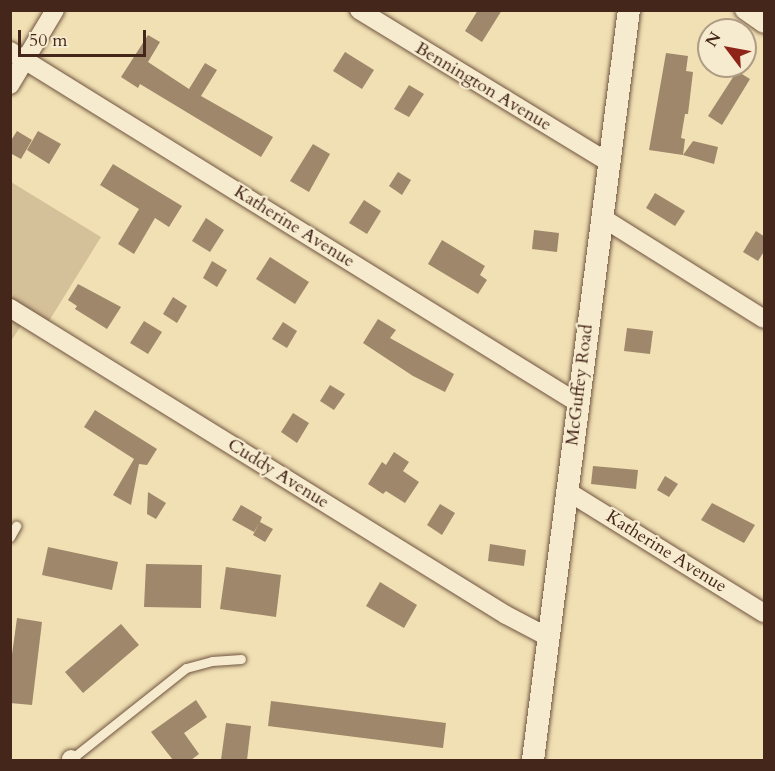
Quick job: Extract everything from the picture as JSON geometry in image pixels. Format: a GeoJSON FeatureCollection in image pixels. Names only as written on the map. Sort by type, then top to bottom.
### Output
{"type":"FeatureCollection","features":[{"type":"Feature","properties":{"kind":"street"},"geometry":{"type":"LineString","coordinates":[[10,85],[18,56],[55,10]]}},
{"type":"Feature","properties":{"kind":"street","name":"Bennington Avenue"},"geometry":{"type":"LineString","coordinates":[[359,10],[608,162]]}},
{"type":"Feature","properties":{"kind":"street","name":"McGuffey Road"},"geometry":{"type":"LineString","coordinates":[[533,760],[629,10]]}},
{"type":"Feature","properties":{"kind":"street"},"geometry":{"type":"LineString","coordinates":[[744,10],[765,24]]}},
{"type":"Feature","properties":{"kind":"street","name":"Katherine Avenue"},"geometry":{"type":"LineString","coordinates":[[18,56],[578,403]]}},
{"type":"Feature","properties":{"kind":"street"},"geometry":{"type":"LineString","coordinates":[[601,217],[765,319]]}},
{"type":"Feature","properties":{"kind":"street","name":"Cuddy Avenue"},"geometry":{"type":"LineString","coordinates":[[10,308],[506,615],[548,638]]}},
{"type":"Feature","properties":{"kind":"street","name":"Katherine Avenue"},"geometry":{"type":"LineString","coordinates":[[567,491],[765,613]]}},
{"type":"Feature","properties":{"kind":"lane"},"geometry":{"type":"LineString","coordinates":[[10,537],[16,526]]}},
{"type":"Feature","properties":{"kind":"lane"},"geometry":{"type":"LineString","coordinates":[[70,760],[186,668],[212,661],[241,659]]}},
{"type":"Feature","properties":{"kind":"shaded area"},"geometry":{"type":"Polygon","coordinates":[[[11,182],[101,237],[44,329],[26,318],[11,341],[11,182]]]}},
{"type":"Feature","properties":{"kind":"building"},"geometry":{"type":"Polygon","coordinates":[[[478,10],[502,10],[482,42],[465,31],[478,10]]]}},
{"type":"Feature","properties":{"kind":"building"},"geometry":{"type":"Polygon","coordinates":[[[148,35],[160,42],[148,62],[189,89],[205,63],[217,70],[201,96],[273,137],[261,157],[140,84],[138,88],[121,77],[148,35]]]}},
{"type":"Feature","properties":{"kind":"building"},"geometry":{"type":"Polygon","coordinates":[[[345,52],[374,70],[362,89],[333,71],[345,52]]]}},
{"type":"Feature","properties":{"kind":"building"},"geometry":{"type":"Polygon","coordinates":[[[666,53],[688,56],[686,71],[693,72],[688,114],[685,114],[681,138],[685,139],[683,155],[649,150],[666,53]]]}},
{"type":"Feature","properties":{"kind":"building"},"geometry":{"type":"Polygon","coordinates":[[[732,78],[750,79],[722,125],[708,116],[732,78]]]}},
{"type":"Feature","properties":{"kind":"building"},"geometry":{"type":"Polygon","coordinates":[[[409,85],[424,94],[409,117],[394,109],[409,85]]]}},
{"type":"Feature","properties":{"kind":"building"},"geometry":{"type":"Polygon","coordinates":[[[17,131],[32,140],[21,159],[10,153],[10,142],[17,131]]]}},
{"type":"Feature","properties":{"kind":"building"},"geometry":{"type":"Polygon","coordinates":[[[38,131],[61,144],[49,164],[27,150],[38,131]]]}},
{"type":"Feature","properties":{"kind":"building"},"geometry":{"type":"Polygon","coordinates":[[[693,141],[718,147],[714,164],[683,155],[693,141]]]}},
{"type":"Feature","properties":{"kind":"building"},"geometry":{"type":"Polygon","coordinates":[[[313,144],[330,154],[309,192],[290,181],[313,144]]]}},
{"type":"Feature","properties":{"kind":"building"},"geometry":{"type":"Polygon","coordinates":[[[113,164],[182,206],[169,227],[155,218],[134,254],[118,244],[139,209],[100,185],[113,164]]]}},
{"type":"Feature","properties":{"kind":"building"},"geometry":{"type":"Polygon","coordinates":[[[398,172],[411,180],[402,195],[389,186],[398,172]]]}},
{"type":"Feature","properties":{"kind":"building"},"geometry":{"type":"Polygon","coordinates":[[[655,193],[685,211],[675,226],[646,208],[655,193]]]}},
{"type":"Feature","properties":{"kind":"building"},"geometry":{"type":"Polygon","coordinates":[[[364,200],[381,211],[367,234],[349,223],[364,200]]]}},
{"type":"Feature","properties":{"kind":"building"},"geometry":{"type":"Polygon","coordinates":[[[206,218],[224,230],[210,252],[192,241],[206,218]]]}},
{"type":"Feature","properties":{"kind":"building"},"geometry":{"type":"Polygon","coordinates":[[[534,230],[559,233],[557,252],[532,249],[534,230]]]}},
{"type":"Feature","properties":{"kind":"building"},"geometry":{"type":"Polygon","coordinates":[[[756,231],[765,237],[765,250],[758,261],[743,252],[756,231]]]}},
{"type":"Feature","properties":{"kind":"building"},"geometry":{"type":"Polygon","coordinates":[[[442,240],[485,266],[480,275],[487,280],[478,294],[428,264],[442,240]]]}},
{"type":"Feature","properties":{"kind":"building"},"geometry":{"type":"Polygon","coordinates":[[[270,257],[309,282],[295,304],[256,279],[270,257]]]}},
{"type":"Feature","properties":{"kind":"building"},"geometry":{"type":"Polygon","coordinates":[[[212,261],[227,270],[217,287],[203,278],[212,261]]]}},
{"type":"Feature","properties":{"kind":"building"},"geometry":{"type":"Polygon","coordinates":[[[78,284],[121,307],[107,329],[75,309],[77,306],[68,300],[78,284]]]}},
{"type":"Feature","properties":{"kind":"building"},"geometry":{"type":"Polygon","coordinates":[[[173,297],[187,306],[177,323],[163,314],[173,297]]]}},
{"type":"Feature","properties":{"kind":"building"},"geometry":{"type":"Polygon","coordinates":[[[378,319],[396,330],[390,338],[454,374],[445,392],[413,376],[363,343],[378,319]]]}},
{"type":"Feature","properties":{"kind":"building"},"geometry":{"type":"Polygon","coordinates":[[[144,321],[162,332],[148,354],[130,343],[144,321]]]}},
{"type":"Feature","properties":{"kind":"building"},"geometry":{"type":"Polygon","coordinates":[[[283,322],[297,331],[287,348],[272,339],[283,322]]]}},
{"type":"Feature","properties":{"kind":"building"},"geometry":{"type":"Polygon","coordinates":[[[627,328],[653,331],[650,354],[624,351],[627,328]]]}},
{"type":"Feature","properties":{"kind":"building"},"geometry":{"type":"Polygon","coordinates":[[[330,385],[345,394],[334,410],[320,401],[330,385]]]}},
{"type":"Feature","properties":{"kind":"building"},"geometry":{"type":"Polygon","coordinates":[[[95,410],[157,449],[147,465],[139,464],[131,505],[113,495],[134,459],[84,427],[95,410]]]}},
{"type":"Feature","properties":{"kind":"building"},"geometry":{"type":"Polygon","coordinates":[[[293,413],[309,423],[297,443],[281,432],[293,413]]]}},
{"type":"Feature","properties":{"kind":"building"},"geometry":{"type":"Polygon","coordinates":[[[394,452],[409,462],[403,471],[419,482],[405,503],[386,491],[383,494],[368,484],[382,462],[386,465],[394,452]]]}},
{"type":"Feature","properties":{"kind":"building"},"geometry":{"type":"Polygon","coordinates":[[[593,466],[638,470],[636,489],[591,484],[593,466]]]}},
{"type":"Feature","properties":{"kind":"building"},"geometry":{"type":"Polygon","coordinates":[[[665,476],[678,484],[669,497],[657,490],[665,476]]]}},
{"type":"Feature","properties":{"kind":"building"},"geometry":{"type":"Polygon","coordinates":[[[148,492],[166,503],[156,519],[147,514],[148,492]]]}},
{"type":"Feature","properties":{"kind":"building"},"geometry":{"type":"Polygon","coordinates":[[[712,503],[755,525],[744,543],[701,520],[712,503]]]}},
{"type":"Feature","properties":{"kind":"building"},"geometry":{"type":"Polygon","coordinates":[[[440,504],[455,513],[442,535],[427,525],[440,504]]]}},
{"type":"Feature","properties":{"kind":"building"},"geometry":{"type":"Polygon","coordinates":[[[241,505],[262,517],[260,522],[273,529],[265,542],[253,535],[259,523],[254,532],[232,520],[241,505]]]}},
{"type":"Feature","properties":{"kind":"building"},"geometry":{"type":"Polygon","coordinates":[[[490,544],[526,550],[524,566],[488,561],[490,544]]]}},
{"type":"Feature","properties":{"kind":"building"},"geometry":{"type":"Polygon","coordinates":[[[48,547],[118,562],[112,590],[42,575],[48,547]]]}},
{"type":"Feature","properties":{"kind":"building"},"geometry":{"type":"Polygon","coordinates":[[[146,564],[202,565],[201,608],[144,607],[146,564]]]}},
{"type":"Feature","properties":{"kind":"building"},"geometry":{"type":"Polygon","coordinates":[[[226,567],[281,575],[276,617],[220,609],[226,567]]]}},
{"type":"Feature","properties":{"kind":"building"},"geometry":{"type":"Polygon","coordinates":[[[380,582],[417,605],[404,628],[366,606],[380,582]]]}},
{"type":"Feature","properties":{"kind":"building"},"geometry":{"type":"Polygon","coordinates":[[[17,618],[42,622],[32,705],[10,703],[10,669],[17,618]]]}},
{"type":"Feature","properties":{"kind":"building"},"geometry":{"type":"Polygon","coordinates":[[[121,624],[139,645],[83,693],[65,672],[121,624]]]}},
{"type":"Feature","properties":{"kind":"building"},"geometry":{"type":"Polygon","coordinates":[[[196,700],[207,717],[184,733],[199,754],[191,760],[173,760],[151,732],[196,700]]]}},
{"type":"Feature","properties":{"kind":"building"},"geometry":{"type":"Polygon","coordinates":[[[271,701],[446,723],[443,748],[268,726],[271,701]]]}},
{"type":"Feature","properties":{"kind":"building"},"geometry":{"type":"Polygon","coordinates":[[[226,723],[251,726],[247,760],[221,760],[226,723]]]}}]}
